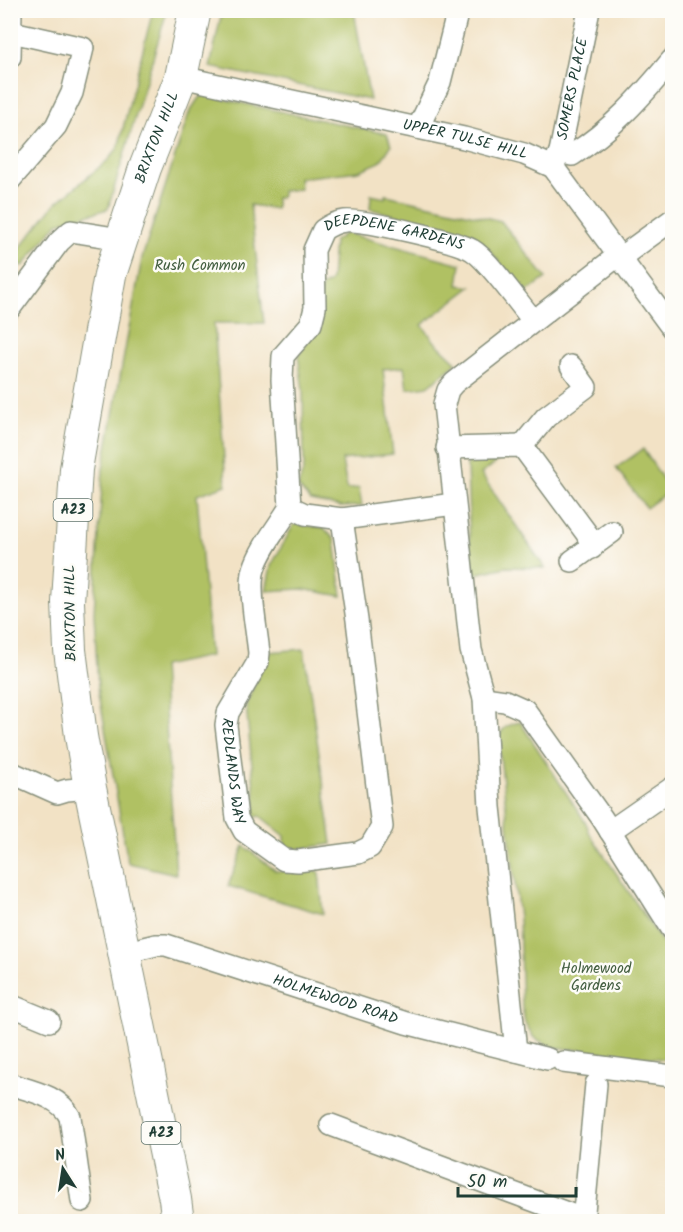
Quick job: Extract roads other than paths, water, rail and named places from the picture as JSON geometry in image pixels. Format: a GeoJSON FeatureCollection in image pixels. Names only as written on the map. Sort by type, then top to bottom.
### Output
{"type":"FeatureCollection","features":[{"type":"Feature","properties":{"kind":"highway","name":"BRIXTON HILL"},"geometry":{"type":"LineString","coordinates":[[178,1221],[90,788],[70,650],[69,602],[76,468],[110,275],[148,159],[180,77],[195,10]]}},
{"type":"Feature","properties":{"kind":"street"},"geometry":{"type":"LineString","coordinates":[[10,57],[11,10]]}},
{"type":"Feature","properties":{"kind":"street"},"geometry":{"type":"LineString","coordinates":[[418,128],[440,82],[458,10]]}},
{"type":"Feature","properties":{"kind":"street","name":"SOMERS PLACE"},"geometry":{"type":"LineString","coordinates":[[557,160],[590,10]]}},
{"type":"Feature","properties":{"kind":"street"},"geometry":{"type":"LineString","coordinates":[[10,180],[56,126],[72,93],[83,48],[12,32]]}},
{"type":"Feature","properties":{"kind":"street"},"geometry":{"type":"LineString","coordinates":[[557,160],[572,155],[613,126],[672,60]]}},
{"type":"Feature","properties":{"kind":"street","name":"UPPER TULSE HILL"},"geometry":{"type":"LineString","coordinates":[[180,77],[557,160],[621,257],[672,328]]}},
{"type":"Feature","properties":{"kind":"street"},"geometry":{"type":"LineString","coordinates":[[516,1051],[490,807],[484,698],[471,650],[447,448],[444,404],[448,390],[454,382],[611,261],[621,257],[672,220]]}},
{"type":"Feature","properties":{"kind":"street","name":"DEEPDENE GARDENS"},"geometry":{"type":"LineString","coordinates":[[290,507],[282,380],[283,356],[311,324],[315,308],[314,250],[323,230],[343,221],[356,221],[472,250],[533,320]]}},
{"type":"Feature","properties":{"kind":"street"},"geometry":{"type":"LineString","coordinates":[[10,308],[18,280],[71,231],[121,239]]}},
{"type":"Feature","properties":{"kind":"street"},"geometry":{"type":"LineString","coordinates":[[447,448],[522,446],[546,417],[586,387],[571,366]]}},
{"type":"Feature","properties":{"kind":"street"},"geometry":{"type":"LineString","coordinates":[[522,446],[586,534],[592,548]]}},
{"type":"Feature","properties":{"kind":"street"},"geometry":{"type":"LineString","coordinates":[[290,507],[305,514],[342,519],[454,504]]}},
{"type":"Feature","properties":{"kind":"street","name":"REDLANDS WAY"},"geometry":{"type":"LineString","coordinates":[[290,507],[253,570],[258,662],[228,713],[226,725],[237,818],[244,831],[284,860],[298,861],[358,853],[370,847],[382,827],[357,620],[342,519]]}},
{"type":"Feature","properties":{"kind":"street"},"geometry":{"type":"LineString","coordinates":[[572,561],[612,532]]}},
{"type":"Feature","properties":{"kind":"street"},"geometry":{"type":"LineString","coordinates":[[484,698],[505,701],[525,710],[610,831],[672,929]]}},
{"type":"Feature","properties":{"kind":"street"},"geometry":{"type":"LineString","coordinates":[[10,772],[57,793],[90,788]]}},
{"type":"Feature","properties":{"kind":"street"},"geometry":{"type":"LineString","coordinates":[[610,831],[672,788]]}},
{"type":"Feature","properties":{"kind":"street","name":"HOLMEWOOD ROAD"},"geometry":{"type":"LineString","coordinates":[[123,953],[156,945],[166,945],[406,1023],[556,1061],[672,1077]]}},
{"type":"Feature","properties":{"kind":"street"},"geometry":{"type":"LineString","coordinates":[[10,1005],[49,1021]]}},
{"type":"Feature","properties":{"kind":"street"},"geometry":{"type":"LineString","coordinates":[[10,1084],[57,1102],[66,1108],[70,1117],[82,1201]]}},
{"type":"Feature","properties":{"kind":"street"},"geometry":{"type":"LineString","coordinates":[[331,1125],[583,1220],[596,1084]]}},
{"type":"Feature","properties":{"kind":"park label","name":"Rush Common"},"geometry":{"type":"Point","coordinates":[200,266]}},
{"type":"Feature","properties":{"kind":"park label","name":"Holmewood Gardens"},"geometry":{"type":"Point","coordinates":[596,978]}}]}
